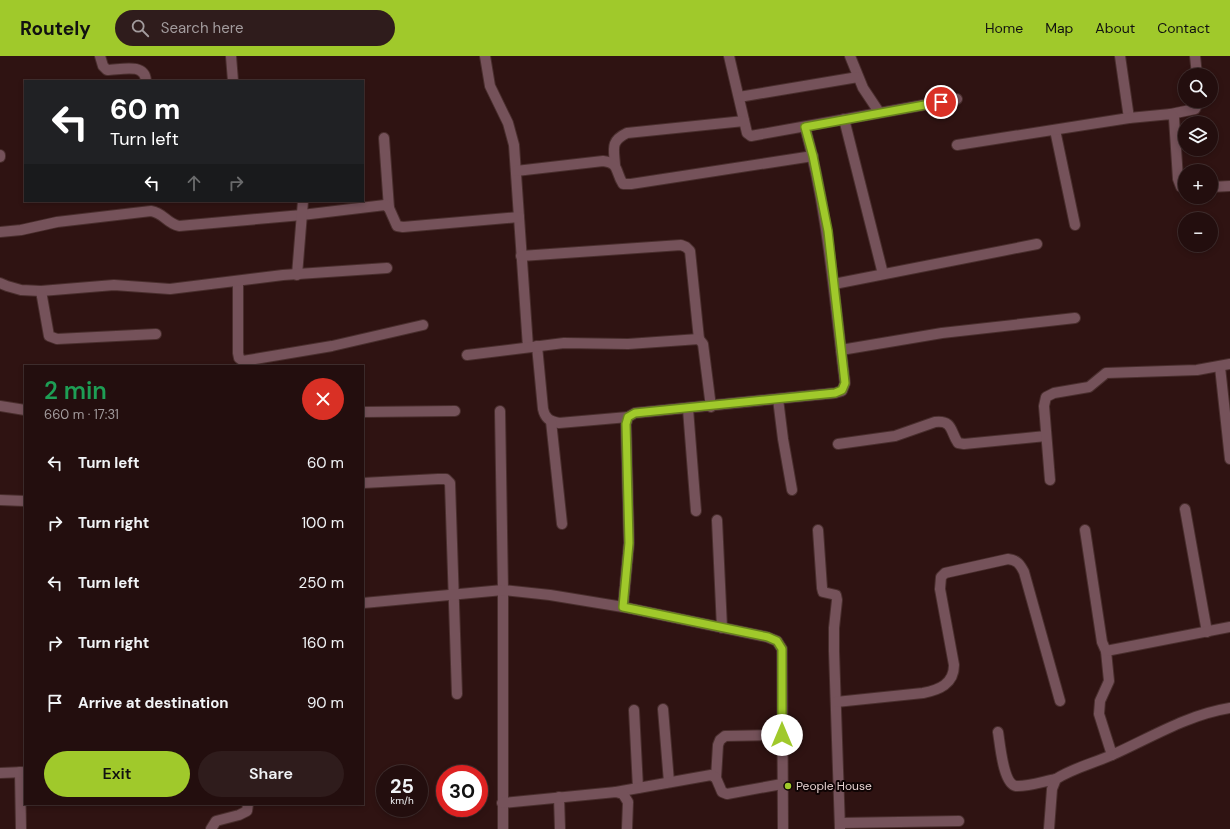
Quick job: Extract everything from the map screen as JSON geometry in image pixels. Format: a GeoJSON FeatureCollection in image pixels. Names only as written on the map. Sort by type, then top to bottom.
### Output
{"type":"FeatureCollection","features":[{"type":"Feature","properties":{"kind":"street"},"geometry":{"type":"LineString","coordinates":[[100,56],[103,66],[107,70],[136,69],[142,71],[146,75],[146,80]]}},
{"type":"Feature","properties":{"kind":"street"},"geometry":{"type":"LineString","coordinates":[[231,56],[232,80]]}},
{"type":"Feature","properties":{"kind":"street"},"geometry":{"type":"LineString","coordinates":[[485,56],[490,86],[511,132],[532,347],[545,416],[551,421],[559,422],[628,417],[635,413],[710,407],[835,393],[842,390],[845,383],[828,231],[813,156],[805,127]]}},
{"type":"Feature","properties":{"kind":"street"},"geometry":{"type":"LineString","coordinates":[[729,56],[747,133],[751,136],[957,99]]}},
{"type":"Feature","properties":{"kind":"street"},"geometry":{"type":"LineString","coordinates":[[850,56],[858,77],[879,112]]}},
{"type":"Feature","properties":{"kind":"street"},"geometry":{"type":"LineString","coordinates":[[1120,56],[1129,118]]}},
{"type":"Feature","properties":{"kind":"street"},"geometry":{"type":"LineString","coordinates":[[1195,56],[1196,68]]}},
{"type":"Feature","properties":{"kind":"street"},"geometry":{"type":"LineString","coordinates":[[739,97],[858,77]]}},
{"type":"Feature","properties":{"kind":"street"},"geometry":{"type":"LineString","coordinates":[[957,146],[1129,118],[1171,114],[1196,108]]}},
{"type":"Feature","properties":{"kind":"street"},"geometry":{"type":"LineString","coordinates":[[1171,114],[1174,118],[1178,179]]}},
{"type":"Feature","properties":{"kind":"street"},"geometry":{"type":"LineString","coordinates":[[844,119],[883,274]]}},
{"type":"Feature","properties":{"kind":"street"},"geometry":{"type":"LineString","coordinates":[[744,121],[627,133],[619,137],[614,143],[615,165],[623,184],[813,156]]}},
{"type":"Feature","properties":{"kind":"street"},"geometry":{"type":"LineString","coordinates":[[1055,130],[1075,225]]}},
{"type":"Feature","properties":{"kind":"street"},"geometry":{"type":"LineString","coordinates":[[384,138],[389,208],[397,226],[403,227],[519,217]]}},
{"type":"Feature","properties":{"kind":"street"},"geometry":{"type":"LineString","coordinates":[[516,171],[602,161],[610,162],[615,165]]}},
{"type":"Feature","properties":{"kind":"street"},"geometry":{"type":"LineString","coordinates":[[1218,187],[1230,186]]}},
{"type":"Feature","properties":{"kind":"street"},"geometry":{"type":"LineString","coordinates":[[297,275],[303,202]]}},
{"type":"Feature","properties":{"kind":"street"},"geometry":{"type":"LineString","coordinates":[[0,232],[21,230],[50,223],[151,211],[159,212],[172,224],[178,226],[302,215],[378,206],[389,208]]}},
{"type":"Feature","properties":{"kind":"street"},"geometry":{"type":"LineString","coordinates":[[834,284],[1037,244]]}},
{"type":"Feature","properties":{"kind":"street"},"geometry":{"type":"LineString","coordinates":[[522,256],[681,245],[686,247],[690,251],[699,339],[703,344],[710,407]]}},
{"type":"Feature","properties":{"kind":"street"},"geometry":{"type":"LineString","coordinates":[[0,283],[22,290],[41,291],[114,285],[170,289],[297,275],[387,268]]}},
{"type":"Feature","properties":{"kind":"street"},"geometry":{"type":"LineString","coordinates":[[238,281],[238,353],[239,358],[243,361],[332,346],[423,325]]}},
{"type":"Feature","properties":{"kind":"street"},"geometry":{"type":"LineString","coordinates":[[41,291],[49,336],[57,339],[156,334]]}},
{"type":"Feature","properties":{"kind":"street"},"geometry":{"type":"LineString","coordinates":[[841,350],[942,333],[1075,318]]}},
{"type":"Feature","properties":{"kind":"street"},"geometry":{"type":"LineString","coordinates":[[468,355],[564,343],[640,344],[692,338],[699,339]]}},
{"type":"Feature","properties":{"kind":"street"},"geometry":{"type":"LineString","coordinates":[[1050,480],[1044,406],[1046,397],[1054,393],[1089,387],[1100,377],[1111,372],[1198,370],[1230,364]]}},
{"type":"Feature","properties":{"kind":"street"},"geometry":{"type":"LineString","coordinates":[[1220,367],[1230,459]]}},
{"type":"Feature","properties":{"kind":"street"},"geometry":{"type":"LineString","coordinates":[[778,399],[792,490]]}},
{"type":"Feature","properties":{"kind":"street"},"geometry":{"type":"LineString","coordinates":[[0,406],[24,410]]}},
{"type":"Feature","properties":{"kind":"street"},"geometry":{"type":"LineString","coordinates":[[688,409],[696,511]]}},
{"type":"Feature","properties":{"kind":"street"},"geometry":{"type":"LineString","coordinates":[[500,410],[503,590],[503,829]]}},
{"type":"Feature","properties":{"kind":"street"},"geometry":{"type":"LineString","coordinates":[[364,412],[455,411]]}},
{"type":"Feature","properties":{"kind":"street"},"geometry":{"type":"LineString","coordinates":[[623,607],[629,543],[626,424],[628,417]]}},
{"type":"Feature","properties":{"kind":"street"},"geometry":{"type":"LineString","coordinates":[[551,421],[562,524]]}},
{"type":"Feature","properties":{"kind":"street"},"geometry":{"type":"LineString","coordinates":[[838,444],[895,436],[941,421],[949,425],[958,443],[964,444],[1046,436]]}},
{"type":"Feature","properties":{"kind":"street"},"geometry":{"type":"LineString","coordinates":[[364,483],[446,479],[450,483],[455,594],[457,694]]}},
{"type":"Feature","properties":{"kind":"street"},"geometry":{"type":"LineString","coordinates":[[0,500],[24,501]]}},
{"type":"Feature","properties":{"kind":"street"},"geometry":{"type":"LineString","coordinates":[[1185,509],[1206,632]]}},
{"type":"Feature","properties":{"kind":"street"},"geometry":{"type":"LineString","coordinates":[[717,520],[722,628]]}},
{"type":"Feature","properties":{"kind":"street"},"geometry":{"type":"LineString","coordinates":[[818,530],[823,592],[836,596],[837,600],[834,628],[840,826],[959,821]]}},
{"type":"Feature","properties":{"kind":"street"},"geometry":{"type":"LineString","coordinates":[[1085,530],[1102,642],[1106,651],[1109,681],[1100,701],[1099,714],[1112,755]]}},
{"type":"Feature","properties":{"kind":"street"},"geometry":{"type":"LineString","coordinates":[[836,702],[923,693],[933,691],[949,682],[954,675],[954,666],[940,589],[942,577],[945,573],[1008,559],[1015,560],[1020,564],[1024,572],[1060,701]]}},
{"type":"Feature","properties":{"kind":"street"},"geometry":{"type":"LineString","coordinates":[[364,603],[503,590],[550,595],[623,607],[768,637],[777,641],[782,649],[783,829]]}},
{"type":"Feature","properties":{"kind":"street"},"geometry":{"type":"LineString","coordinates":[[1106,651],[1230,627]]}},
{"type":"Feature","properties":{"kind":"street"},"geometry":{"type":"LineString","coordinates":[[998,732],[1005,773],[1010,784],[1015,786],[1056,779],[1066,772],[1112,755],[1175,724],[1196,716],[1230,708]]}},
{"type":"Feature","properties":{"kind":"street"},"geometry":{"type":"LineString","coordinates":[[663,709],[669,782]]}},
{"type":"Feature","properties":{"kind":"street"},"geometry":{"type":"LineString","coordinates":[[634,710],[638,788]]}},
{"type":"Feature","properties":{"kind":"street"},"geometry":{"type":"LineString","coordinates":[[782,735],[725,736],[720,740],[718,745],[716,778],[722,792],[726,794],[782,784]]}},
{"type":"Feature","properties":{"kind":"street"},"geometry":{"type":"LineString","coordinates":[[0,773],[23,772],[20,829]]}},
{"type":"Feature","properties":{"kind":"street"},"geometry":{"type":"LineString","coordinates":[[502,803],[616,792],[712,775],[716,778]]}},
{"type":"Feature","properties":{"kind":"street"},"geometry":{"type":"LineString","coordinates":[[1049,829],[1052,790],[1056,779]]}},
{"type":"Feature","properties":{"kind":"street"},"geometry":{"type":"LineString","coordinates":[[616,792],[623,794],[628,802],[627,829]]}},
{"type":"Feature","properties":{"kind":"street"},"geometry":{"type":"LineString","coordinates":[[559,797],[560,829]]}},
{"type":"Feature","properties":{"kind":"street"},"geometry":{"type":"LineString","coordinates":[[211,829],[216,821],[239,815],[247,811],[248,805]]}},
{"type":"Feature","properties":{"kind":"place","name":"People House"},"geometry":{"type":"Point","coordinates":[788,786]}},
{"type":"Feature","properties":{"kind":"route"},"geometry":{"type":"LineString","coordinates":[[782,735],[782,649],[777,641],[768,637],[623,607],[629,543],[628,437],[626,424],[628,417],[635,413],[710,407],[835,393],[842,390],[845,383],[828,231],[813,156],[805,127],[941,102]]}}]}
